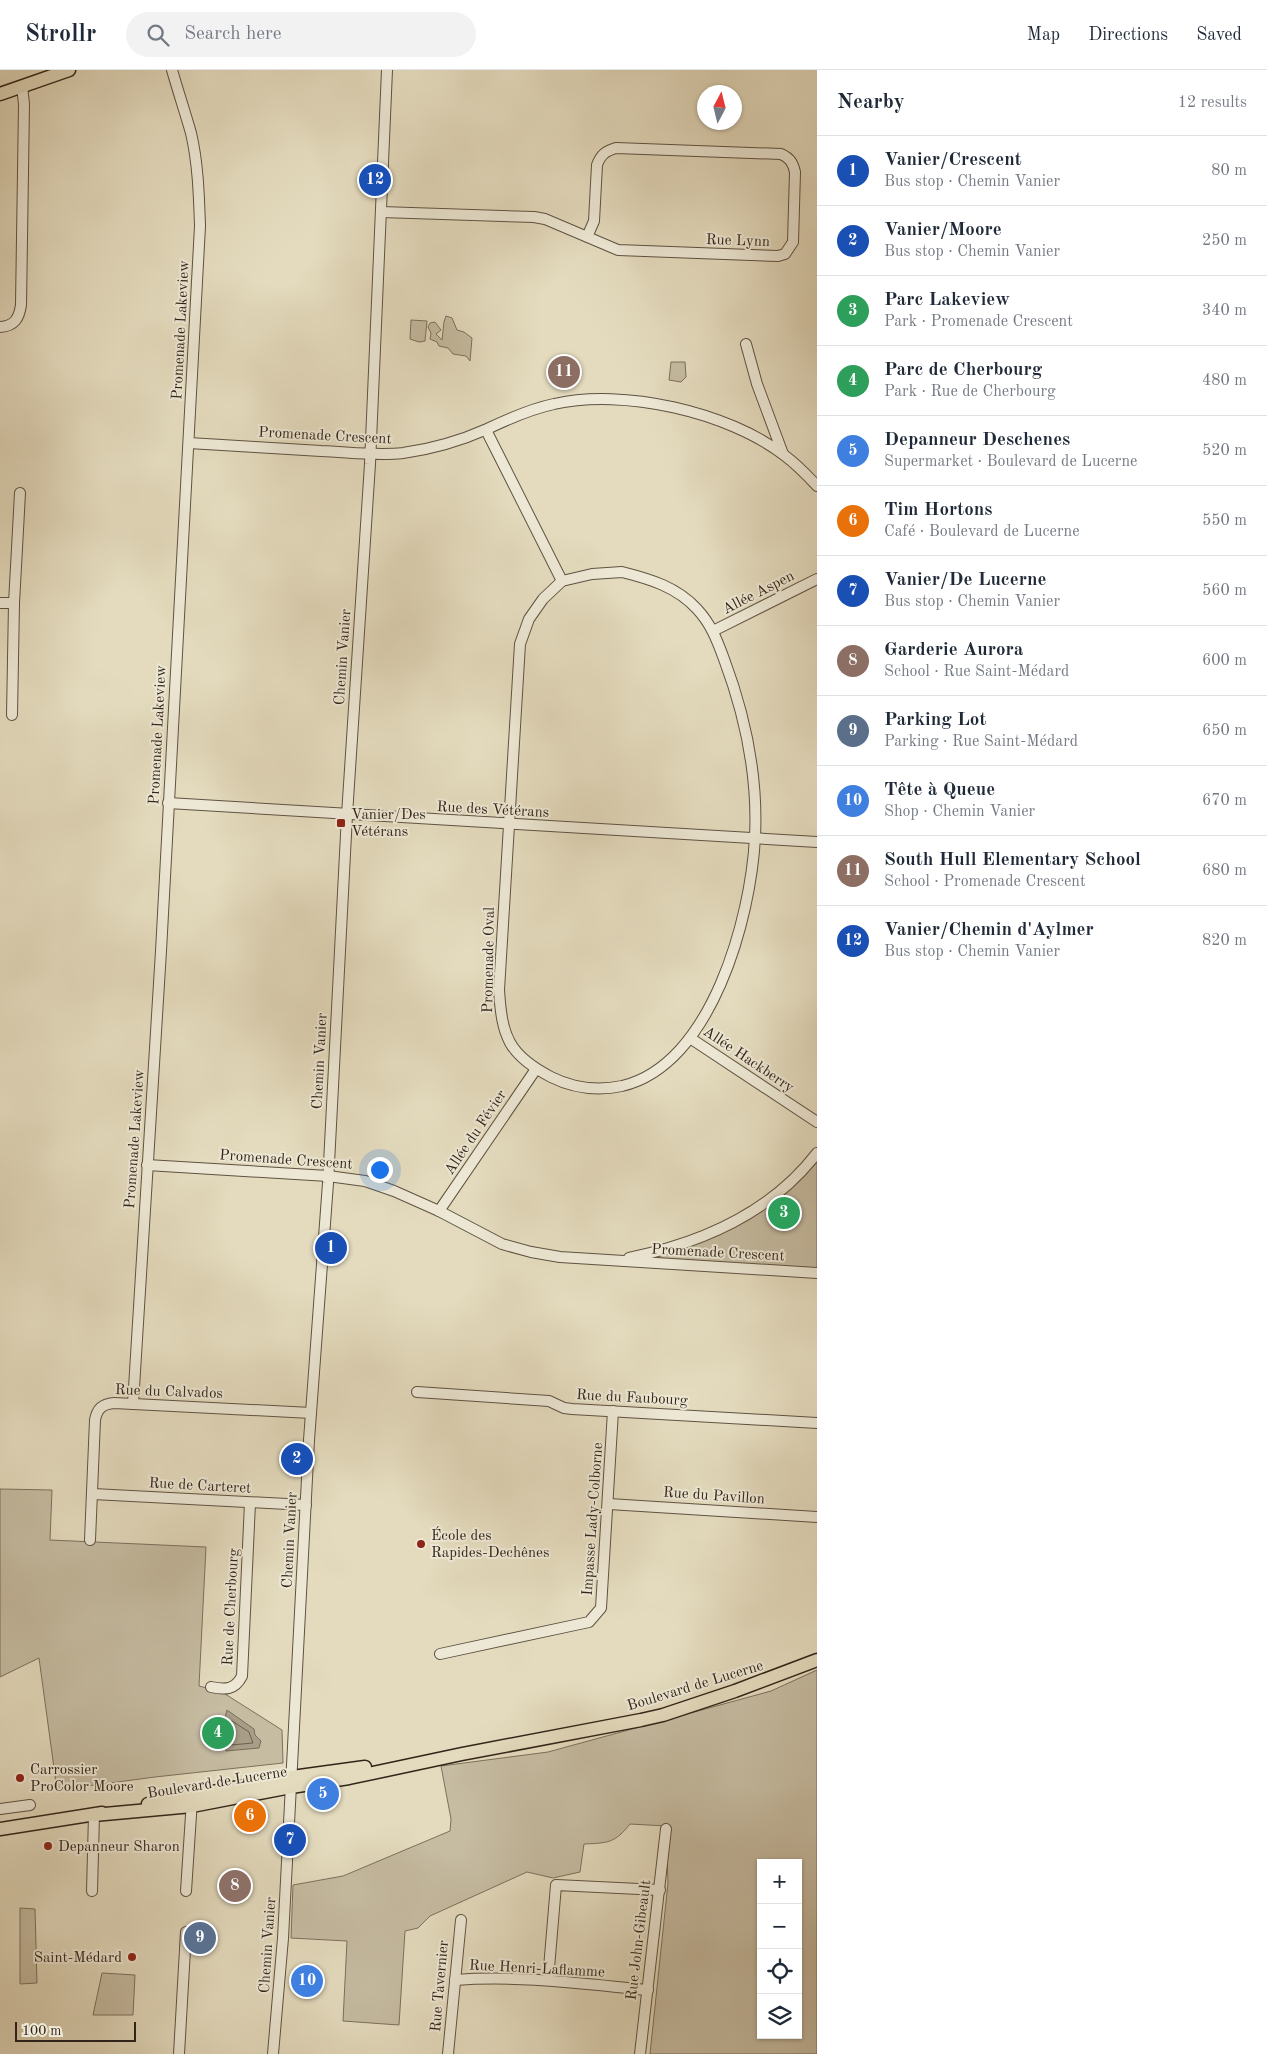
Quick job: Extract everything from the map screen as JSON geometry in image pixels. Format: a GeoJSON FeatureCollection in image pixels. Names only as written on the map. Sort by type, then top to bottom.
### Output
{"type":"FeatureCollection","features":[{"type":"Feature","properties":{"kind":"main road"},"geometry":{"type":"LineString","coordinates":[[0,94],[68,70]]}},
{"type":"Feature","properties":{"kind":"main road","name":"Boulevard de Lucerne"},"geometry":{"type":"LineString","coordinates":[[0,1829],[192,1800],[462,1754],[663,1715],[772,1678],[817,1660]]}},
{"type":"Feature","properties":{"kind":"street","name":"Promenade Lakeview"},"geometry":{"type":"LineString","coordinates":[[133,1404],[161,951],[196,312],[200,197],[191,134],[172,70]]}},
{"type":"Feature","properties":{"kind":"street","name":"Chemin Vanier"},"geometry":{"type":"LineString","coordinates":[[273,2054],[283,1938],[311,1413],[328,1176],[347,815],[370,455],[387,70]]}},
{"type":"Feature","properties":{"kind":"street"},"geometry":{"type":"LineString","coordinates":[[0,327],[10,326],[15,322],[20,312],[23,280],[24,104],[22,86]]}},
{"type":"Feature","properties":{"kind":"street","name":"Rue Lynn"},"geometry":{"type":"LineString","coordinates":[[380,212],[534,217],[545,219],[587,237],[618,250],[630,252],[778,256],[786,254],[793,242],[796,172],[793,164],[781,154],[616,148],[606,151],[600,157],[598,165],[594,221],[587,237]]}},
{"type":"Feature","properties":{"kind":"street"},"geometry":{"type":"LineString","coordinates":[[746,344],[757,384],[783,454]]}},
{"type":"Feature","properties":{"kind":"street","name":"Promenade Crescent"},"geometry":{"type":"LineString","coordinates":[[188,443],[370,455],[425,450],[486,430],[511,418],[554,404],[582,400],[636,400],[703,415],[729,425],[783,454],[817,486]]}},
{"type":"Feature","properties":{"kind":"street"},"geometry":{"type":"LineString","coordinates":[[486,430],[562,581]]}},
{"type":"Feature","properties":{"kind":"street"},"geometry":{"type":"LineString","coordinates":[[12,715],[14,603],[20,493]]}},
{"type":"Feature","properties":{"kind":"street","name":"Promenade Oval"},"geometry":{"type":"LineString","coordinates":[[622,572],[652,579],[676,592],[696,609],[714,631],[733,682],[743,721],[753,777],[756,809],[755,838],[746,907],[737,941],[725,973],[690,1038],[672,1058],[655,1072],[633,1083],[610,1088],[587,1088],[561,1082],[523,1060],[510,1042],[502,1026],[500,1011],[499,990],[520,644],[529,619],[543,599],[562,581],[592,574],[622,572]]}},
{"type":"Feature","properties":{"kind":"street","name":"Allée Aspen"},"geometry":{"type":"LineString","coordinates":[[714,631],[817,578]]}},
{"type":"Feature","properties":{"kind":"street"},"geometry":{"type":"LineString","coordinates":[[0,602],[14,603]]}},
{"type":"Feature","properties":{"kind":"street","name":"Rue des Vétérans"},"geometry":{"type":"LineString","coordinates":[[168,803],[509,825],[817,842]]}},
{"type":"Feature","properties":{"kind":"street","name":"Allée Hackberry"},"geometry":{"type":"LineString","coordinates":[[690,1038],[817,1122]]}},
{"type":"Feature","properties":{"kind":"street","name":"Allée du Févier"},"geometry":{"type":"LineString","coordinates":[[439,1211],[536,1069]]}},
{"type":"Feature","properties":{"kind":"street","name":"Promenade Crescent"},"geometry":{"type":"LineString","coordinates":[[616,1261],[679,1245],[716,1232],[740,1220],[777,1194],[817,1153]]}},
{"type":"Feature","properties":{"kind":"street","name":"Promenade Crescent"},"geometry":{"type":"LineString","coordinates":[[147,1165],[328,1176],[365,1181],[394,1191],[439,1211],[502,1244],[560,1257],[817,1273]]}},
{"type":"Feature","properties":{"kind":"street","name":"Rue du Faubourg"},"geometry":{"type":"LineString","coordinates":[[417,1392],[549,1401],[564,1408],[817,1423]]}},
{"type":"Feature","properties":{"kind":"street","name":"Rue du Calvados"},"geometry":{"type":"LineString","coordinates":[[90,1540],[96,1414],[108,1403],[311,1413]]}},
{"type":"Feature","properties":{"kind":"street","name":"Impasse Lady-Colborne"},"geometry":{"type":"LineString","coordinates":[[440,1654],[589,1622],[601,1608],[609,1504],[613,1411]]}},
{"type":"Feature","properties":{"kind":"street","name":"Rue de Carteret"},"geometry":{"type":"LineString","coordinates":[[93,1494],[306,1505]]}},
{"type":"Feature","properties":{"kind":"street","name":"Rue de Cherbourg"},"geometry":{"type":"LineString","coordinates":[[211,1687],[225,1690],[236,1684],[242,1676],[250,1503]]}},
{"type":"Feature","properties":{"kind":"street","name":"Rue du Pavillon"},"geometry":{"type":"LineString","coordinates":[[609,1504],[817,1517]]}},
{"type":"Feature","properties":{"kind":"street"},"geometry":{"type":"LineString","coordinates":[[186,1891],[192,1800]]}},
{"type":"Feature","properties":{"kind":"street"},"geometry":{"type":"LineString","coordinates":[[0,1809],[30,1805]]}},
{"type":"Feature","properties":{"kind":"street"},"geometry":{"type":"LineString","coordinates":[[92,1891],[94,1815]]}},
{"type":"Feature","properties":{"kind":"street","name":"Rue John-Gibeault"},"geometry":{"type":"LineString","coordinates":[[640,2054],[666,1829]]}},
{"type":"Feature","properties":{"kind":"street"},"geometry":{"type":"LineString","coordinates":[[548,1980],[556,1885],[660,1890]]}},
{"type":"Feature","properties":{"kind":"street","name":"Rue Tavernier"},"geometry":{"type":"LineString","coordinates":[[448,2054],[461,1920]]}},
{"type":"Feature","properties":{"kind":"street"},"geometry":{"type":"LineString","coordinates":[[179,2054],[186,1932]]}},
{"type":"Feature","properties":{"kind":"street","name":"Rue Henri-Laflamme"},"geometry":{"type":"LineString","coordinates":[[455,1980],[484,1978],[548,1980],[648,1990]]}},
{"type":"Feature","properties":{"kind":"shaded area"},"geometry":{"type":"Polygon","coordinates":[[[446,316],[452,318],[457,330],[464,332],[472,338],[470,361],[466,356],[453,354],[448,348],[439,346],[437,342],[430,339],[431,333],[428,327],[430,323],[435,322],[441,330],[436,334],[442,340],[446,316]]]}},
{"type":"Feature","properties":{"kind":"shaded area"},"geometry":{"type":"Polygon","coordinates":[[[411,320],[427,321],[425,341],[419,342],[410,339],[411,320]]]}},
{"type":"Feature","properties":{"kind":"shaded area"},"geometry":{"type":"Polygon","coordinates":[[[671,362],[685,362],[686,377],[681,382],[669,380],[671,362]]]}},
{"type":"Feature","properties":{"kind":"shaded area"},"geometry":{"type":"Polygon","coordinates":[[[817,1153],[817,1273],[616,1261],[740,1220],[817,1153]]]}},
{"type":"Feature","properties":{"kind":"shaded area"},"geometry":{"type":"Polygon","coordinates":[[[0,1489],[52,1490],[50,1540],[206,1547],[199,1686],[222,1692],[282,1730],[283,1763],[57,1790],[39,1658],[0,1677],[0,1489]]]}},
{"type":"Feature","properties":{"kind":"shaded area"},"geometry":{"type":"Polygon","coordinates":[[[817,1670],[817,2054],[650,2054],[668,1883],[666,1826],[630,1824],[620,1835],[610,1841],[584,1844],[580,1872],[553,1878],[527,1872],[430,1916],[418,1928],[405,1931],[399,2025],[343,2021],[347,1941],[291,1938],[293,1885],[343,1876],[450,1831],[451,1819],[441,1766],[548,1752],[771,1691],[817,1670]]]}},
{"type":"Feature","properties":{"kind":"shaded area"},"geometry":{"type":"Polygon","coordinates":[[[20,1908],[35,1909],[37,1983],[20,1984],[20,1908]]]}},
{"type":"Feature","properties":{"kind":"shaded area"},"geometry":{"type":"Polygon","coordinates":[[[102,1973],[135,1975],[133,2015],[93,2015],[102,1973]]]}},
{"type":"Feature","properties":{"kind":"water"},"geometry":{"type":"Polygon","coordinates":[[[227,1710],[254,1729],[255,1735],[261,1741],[259,1748],[226,1751],[223,1726],[227,1710]]]}},
{"type":"Feature","properties":{"kind":"place","name":"Vanier/Chemin d'Aylmer"},"geometry":{"type":"Point","coordinates":[375,180]}},
{"type":"Feature","properties":{"kind":"place","name":"South Hull Elementary School"},"geometry":{"type":"Point","coordinates":[564,372]}},
{"type":"Feature","properties":{"kind":"place","name":"Vanier/Des Vétérans"},"geometry":{"type":"Point","coordinates":[341,823]}},
{"type":"Feature","properties":{"kind":"place","name":"Parc Lakeview"},"geometry":{"type":"Point","coordinates":[784,1213]}},
{"type":"Feature","properties":{"kind":"place","name":"Vanier/Crescent"},"geometry":{"type":"Point","coordinates":[331,1248]}},
{"type":"Feature","properties":{"kind":"place","name":"Vanier/Moore"},"geometry":{"type":"Point","coordinates":[297,1459]}},
{"type":"Feature","properties":{"kind":"place","name":"École des Rapides-Dechênes"},"geometry":{"type":"Point","coordinates":[421,1544]}},
{"type":"Feature","properties":{"kind":"place","name":"Parc de Cherbourg"},"geometry":{"type":"Point","coordinates":[218,1733]}},
{"type":"Feature","properties":{"kind":"place","name":"Carrossier ProColor Moore"},"geometry":{"type":"Point","coordinates":[20,1778]}},
{"type":"Feature","properties":{"kind":"place","name":"Depanneur Deschenes"},"geometry":{"type":"Point","coordinates":[323,1794]}},
{"type":"Feature","properties":{"kind":"place","name":"Tim Hortons"},"geometry":{"type":"Point","coordinates":[250,1816]}},
{"type":"Feature","properties":{"kind":"place","name":"Vanier/De Lucerne"},"geometry":{"type":"Point","coordinates":[290,1840]}},
{"type":"Feature","properties":{"kind":"place","name":"Depanneur Sharon"},"geometry":{"type":"Point","coordinates":[48,1846]}},
{"type":"Feature","properties":{"kind":"place","name":"Garderie Aurora"},"geometry":{"type":"Point","coordinates":[235,1886]}},
{"type":"Feature","properties":{"kind":"place","name":"Parking Lot"},"geometry":{"type":"Point","coordinates":[200,1938]}},
{"type":"Feature","properties":{"kind":"place","name":"Saint-Médard"},"geometry":{"type":"Point","coordinates":[132,1957]}},
{"type":"Feature","properties":{"kind":"place","name":"Tête à Queue"},"geometry":{"type":"Point","coordinates":[307,1981]}}]}
